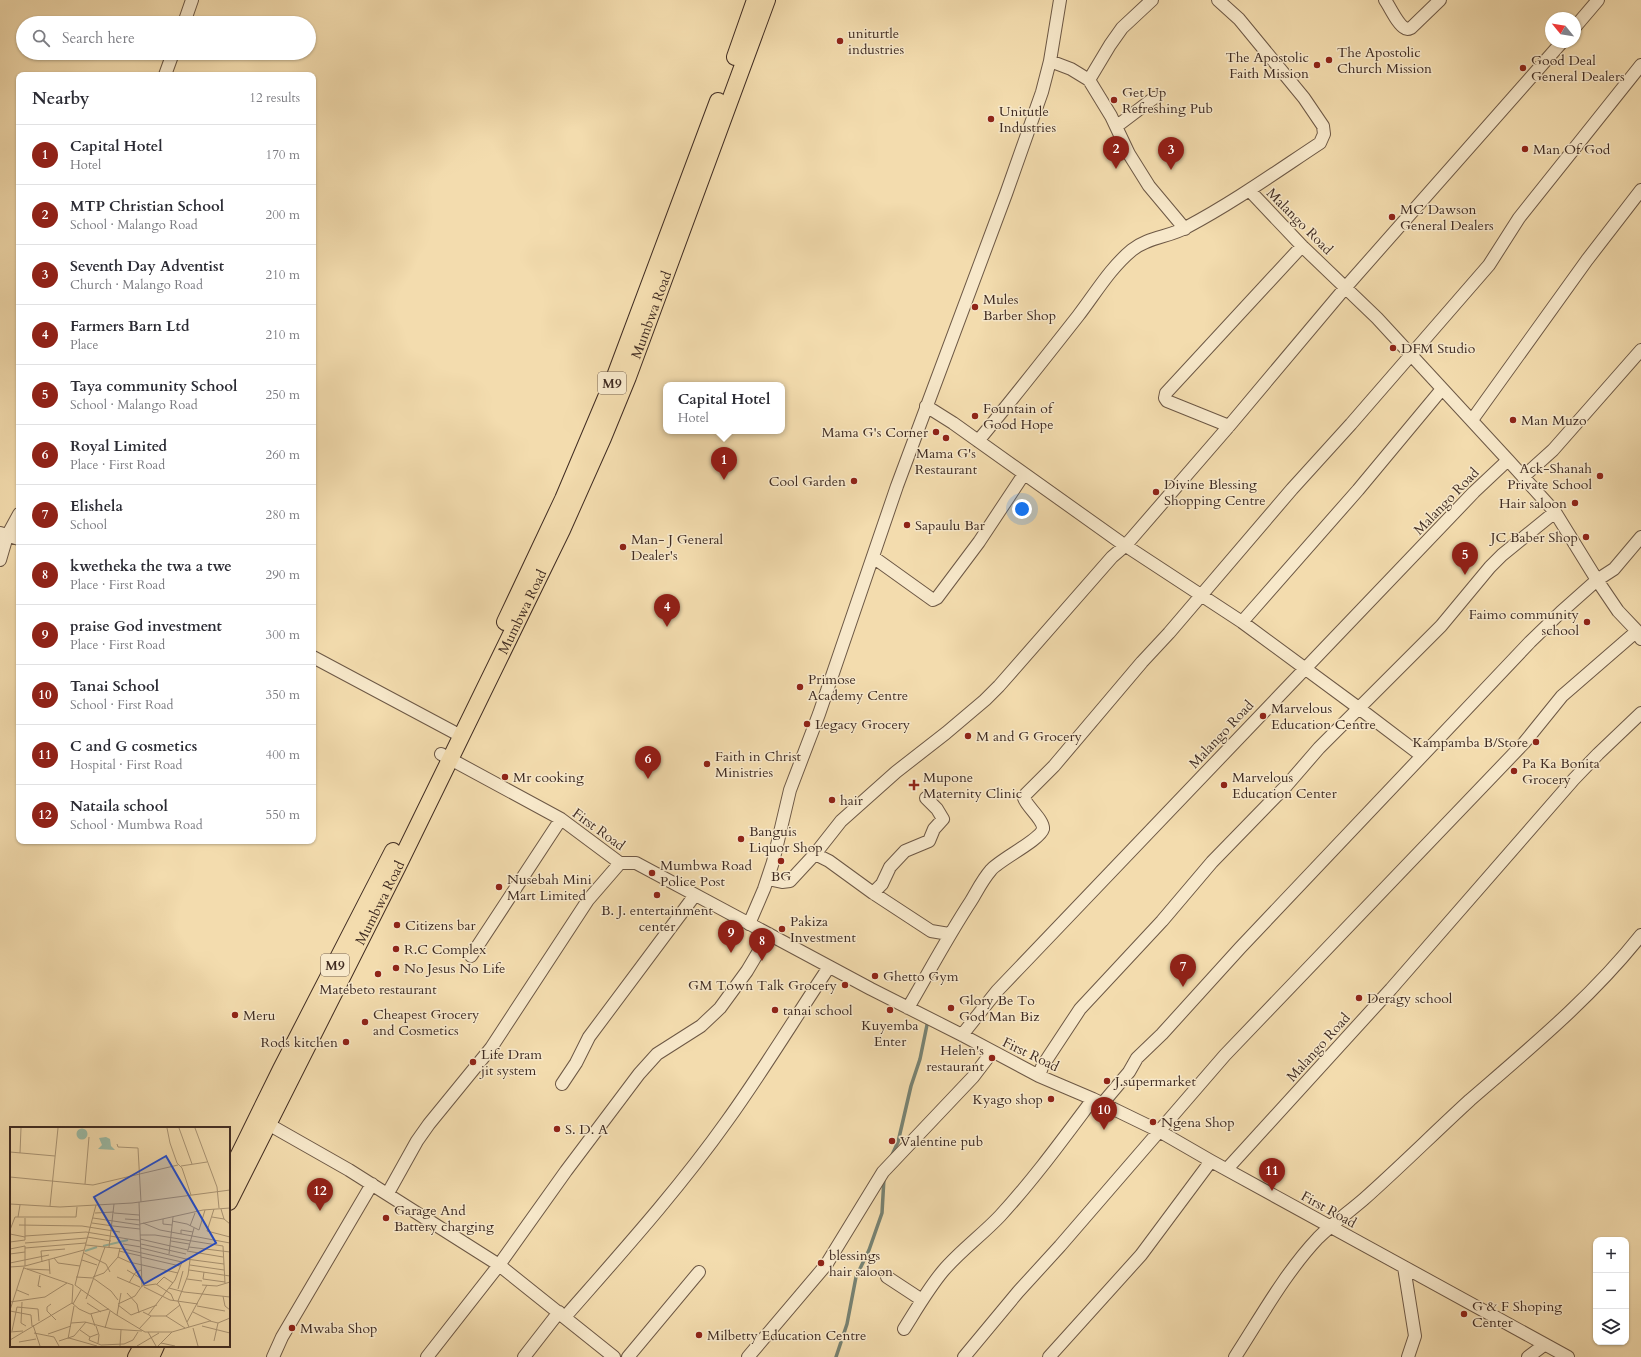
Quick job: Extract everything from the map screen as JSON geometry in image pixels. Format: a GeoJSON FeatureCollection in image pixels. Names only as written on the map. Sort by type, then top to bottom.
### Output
{"type":"FeatureCollection","features":[{"type":"Feature","properties":{"kind":"main road","name":"Mumbwa Road"},"geometry":{"type":"LineString","coordinates":[[457,734],[554,518],[612,383],[755,0]]}},
{"type":"Feature","properties":{"kind":"main road","name":"Mumbwa Road"},"geometry":{"type":"LineString","coordinates":[[230,1173],[281,1069],[410,817],[457,734],[562,530],[603,438],[628,377],[767,0]]}},
{"type":"Feature","properties":{"kind":"main road","name":"Mumbwa Road"},"geometry":{"type":"LineString","coordinates":[[230,1200],[398,866],[445,756]]}},
{"type":"Feature","properties":{"kind":"main road"},"geometry":{"type":"LineString","coordinates":[[136,1357],[141,1347]]}},
{"type":"Feature","properties":{"kind":"main road"},"geometry":{"type":"LineString","coordinates":[[151,1357],[156,1347]]}},
{"type":"Feature","properties":{"kind":"street"},"geometry":{"type":"LineString","coordinates":[[186,16],[192,0]]}},
{"type":"Feature","properties":{"kind":"street"},"geometry":{"type":"LineString","coordinates":[[750,924],[768,879],[790,790],[819,714],[926,406],[1006,194],[1042,92],[1050,61],[1060,0]]}},
{"type":"Feature","properties":{"kind":"street"},"geometry":{"type":"LineString","coordinates":[[1089,80],[1122,28],[1152,0]]}},
{"type":"Feature","properties":{"kind":"street"},"geometry":{"type":"LineString","coordinates":[[1218,0],[1239,19],[1304,98],[1323,126],[1324,134],[1320,143],[1249,190]]}},
{"type":"Feature","properties":{"kind":"street"},"geometry":{"type":"LineString","coordinates":[[1385,0],[1400,23],[1408,29],[1411,28],[1440,0]]}},
{"type":"Feature","properties":{"kind":"street"},"geometry":{"type":"LineString","coordinates":[[1581,20],[1598,0]]}},
{"type":"Feature","properties":{"kind":"street"},"geometry":{"type":"LineString","coordinates":[[768,879],[782,882],[790,881],[815,854],[841,821],[872,793],[985,700],[1112,557],[1126,545],[1229,426],[1345,288],[1557,48]]}},
{"type":"Feature","properties":{"kind":"street"},"geometry":{"type":"LineString","coordinates":[[166,72],[170,60]]}},
{"type":"Feature","properties":{"kind":"street"},"geometry":{"type":"LineString","coordinates":[[1050,61],[1071,69],[1089,80],[1102,99],[1129,154],[1149,186],[1185,229]]}},
{"type":"Feature","properties":{"kind":"street"},"geometry":{"type":"LineString","coordinates":[[908,1008],[949,934],[990,870],[1022,848],[1040,833],[1043,828],[1042,822],[1024,798],[1026,794],[1054,766],[1292,489],[1351,424],[1489,265],[1519,218],[1641,65]]}},
{"type":"Feature","properties":{"kind":"street"},"geometry":{"type":"LineString","coordinates":[[1116,126],[1154,98]]}},
{"type":"Feature","properties":{"kind":"street","name":"Malango Road"},"geometry":{"type":"LineString","coordinates":[[978,441],[1124,258],[1133,249],[1146,242],[1185,229],[1216,212],[1249,190],[1302,246],[1377,318],[1555,512],[1618,611],[1639,635]]}},
{"type":"Feature","properties":{"kind":"street"},"geometry":{"type":"LineString","coordinates":[[1472,420],[1588,260],[1641,190]]}},
{"type":"Feature","properties":{"kind":"street"},"geometry":{"type":"LineString","coordinates":[[1229,426],[1167,401],[1165,398],[1166,393],[1302,246]]}},
{"type":"Feature","properties":{"kind":"street"},"geometry":{"type":"LineString","coordinates":[[1523,477],[1552,450],[1641,350]]}},
{"type":"Feature","properties":{"kind":"street"},"geometry":{"type":"LineString","coordinates":[[1242,622],[1358,490],[1442,389]]}},
{"type":"Feature","properties":{"kind":"street"},"geometry":{"type":"LineString","coordinates":[[926,406],[1126,545],[1242,622],[1422,756]]}},
{"type":"Feature","properties":{"kind":"street","name":"Malango Road"},"geometry":{"type":"LineString","coordinates":[[962,1035],[997,991],[1015,972],[1474,492],[1508,460]]}},
{"type":"Feature","properties":{"kind":"street"},"geometry":{"type":"LineString","coordinates":[[873,557],[929,599],[933,600],[937,598],[979,542],[1024,474]]}},
{"type":"Feature","properties":{"kind":"street"},"geometry":{"type":"LineString","coordinates":[[1039,1076],[1052,1051],[1080,1009],[1162,921],[1212,862],[1287,785],[1319,748],[1360,709],[1441,626],[1494,563],[1555,512]]}},
{"type":"Feature","properties":{"kind":"street"},"geometry":{"type":"LineString","coordinates":[[0,560],[3,534],[16,518]]}},
{"type":"Feature","properties":{"kind":"street"},"geometry":{"type":"LineString","coordinates":[[3,534],[16,538]]}},
{"type":"Feature","properties":{"kind":"street"},"geometry":{"type":"LineString","coordinates":[[904,1329],[922,1300],[943,1271],[1022,1191],[1098,1101],[1129,1072],[1137,1058],[1162,1034],[1240,948],[1530,642],[1597,580],[1614,569],[1641,537]]}},
{"type":"Feature","properties":{"kind":"street"},"geometry":{"type":"LineString","coordinates":[[964,1357],[1018,1292],[1060,1246],[1225,1055],[1524,743],[1562,696],[1639,635]]}},
{"type":"Feature","properties":{"kind":"street"},"geometry":{"type":"LineString","coordinates":[[316,659],[457,734]]}},
{"type":"Feature","properties":{"kind":"street","name":"Malango Road"},"geometry":{"type":"LineString","coordinates":[[1227,1169],[1386,994],[1574,779],[1641,713]]}},
{"type":"Feature","properties":{"kind":"street","name":"First Road"},"geometry":{"type":"LineString","coordinates":[[445,756],[561,819],[620,863],[636,863],[829,967],[962,1035],[992,1052],[1039,1076],[1098,1101],[1159,1131],[1568,1357]]}},
{"type":"Feature","properties":{"kind":"street"},"geometry":{"type":"LineString","coordinates":[[873,893],[882,884],[890,867],[905,851],[929,841],[934,829],[943,819],[937,809],[926,798]]}},
{"type":"Feature","properties":{"kind":"street"},"geometry":{"type":"LineString","coordinates":[[471,956],[561,819]]}},
{"type":"Feature","properties":{"kind":"street"},"geometry":{"type":"LineString","coordinates":[[815,854],[829,861],[873,893],[931,931],[949,934]]}},
{"type":"Feature","properties":{"kind":"street"},"geometry":{"type":"LineString","coordinates":[[388,1193],[416,1141],[491,1048],[588,900],[620,863]]}},
{"type":"Feature","properties":{"kind":"street"},"geometry":{"type":"LineString","coordinates":[[562,1084],[576,1063],[589,1037],[605,1014],[695,895]]}},
{"type":"Feature","properties":{"kind":"street"},"geometry":{"type":"LineString","coordinates":[[427,1357],[639,1074],[657,1054],[701,1026],[720,1008],[747,971],[769,934]]}},
{"type":"Feature","properties":{"kind":"street"},"geometry":{"type":"LineString","coordinates":[[1235,1357],[1285,1280],[1307,1251],[1330,1226],[1363,1199],[1471,1100],[1534,1046],[1610,973],[1641,935]]}},
{"type":"Feature","properties":{"kind":"street"},"geometry":{"type":"LineString","coordinates":[[524,1357],[562,1315],[612,1265],[709,1146],[744,1096],[829,967]]}},
{"type":"Feature","properties":{"kind":"street"},"geometry":{"type":"LineString","coordinates":[[748,1357],[826,1265],[884,1172],[969,1082],[992,1052]]}},
{"type":"Feature","properties":{"kind":"street"},"geometry":{"type":"LineString","coordinates":[[268,1124],[388,1193],[498,1264],[614,1357]]}},
{"type":"Feature","properties":{"kind":"street"},"geometry":{"type":"LineString","coordinates":[[1049,1357],[1142,1255],[1211,1161]]}},
{"type":"Feature","properties":{"kind":"street"},"geometry":{"type":"LineString","coordinates":[[273,1357],[282,1337],[372,1184]]}},
{"type":"Feature","properties":{"kind":"street"},"geometry":{"type":"LineString","coordinates":[[1404,1267],[1415,1336],[1408,1357]]}},
{"type":"Feature","properties":{"kind":"street"},"geometry":{"type":"LineString","coordinates":[[628,1357],[699,1272]]}},
{"type":"Feature","properties":{"kind":"street"},"geometry":{"type":"LineString","coordinates":[[887,1277],[922,1300]]}},
{"type":"Feature","properties":{"kind":"street"},"geometry":{"type":"LineString","coordinates":[[1528,1357],[1544,1345]]}},
{"type":"Feature","properties":{"kind":"waterway"},"geometry":{"type":"LineString","coordinates":[[892,1155],[898,1142],[911,1086],[920,1059],[928,1020]]}},
{"type":"Feature","properties":{"kind":"waterway"},"geometry":{"type":"LineString","coordinates":[[836,1357],[847,1324],[856,1277],[869,1250],[882,1213],[884,1178]]}},
{"type":"Feature","properties":{"kind":"place","name":"uniturtle industries"},"geometry":{"type":"Point","coordinates":[840,41]}},
{"type":"Feature","properties":{"kind":"place","name":"The Apostolic Church Mission"},"geometry":{"type":"Point","coordinates":[1329,60]}},
{"type":"Feature","properties":{"kind":"place","name":"The Apostolic Faith Mission"},"geometry":{"type":"Point","coordinates":[1317,65]}},
{"type":"Feature","properties":{"kind":"place","name":"Good Deal General Dealers"},"geometry":{"type":"Point","coordinates":[1523,68]}},
{"type":"Feature","properties":{"kind":"place","name":"Get Up Refreshing Pub"},"geometry":{"type":"Point","coordinates":[1114,100]}},
{"type":"Feature","properties":{"kind":"place","name":"Unitutle Industries"},"geometry":{"type":"Point","coordinates":[991,119]}},
{"type":"Feature","properties":{"kind":"place","name":"Man Of God"},"geometry":{"type":"Point","coordinates":[1525,149]}},
{"type":"Feature","properties":{"kind":"place","name":"MTP Christian School"},"geometry":{"type":"Point","coordinates":[1116,169]}},
{"type":"Feature","properties":{"kind":"place","name":"Seventh Day Adventist"},"geometry":{"type":"Point","coordinates":[1171,170]}},
{"type":"Feature","properties":{"kind":"place","name":"MC Dawson General Dealers"},"geometry":{"type":"Point","coordinates":[1392,217]}},
{"type":"Feature","properties":{"kind":"place","name":"Mules Barber Shop"},"geometry":{"type":"Point","coordinates":[975,307]}},
{"type":"Feature","properties":{"kind":"place","name":"DFM Studio"},"geometry":{"type":"Point","coordinates":[1393,348]}},
{"type":"Feature","properties":{"kind":"place","name":"Fountain of Good Hope"},"geometry":{"type":"Point","coordinates":[975,416]}},
{"type":"Feature","properties":{"kind":"place","name":"Man Muzo"},"geometry":{"type":"Point","coordinates":[1513,420]}},
{"type":"Feature","properties":{"kind":"place","name":"Mama G's Corner"},"geometry":{"type":"Point","coordinates":[936,432]}},
{"type":"Feature","properties":{"kind":"place","name":"Mama G's Restaurant"},"geometry":{"type":"Point","coordinates":[946,438]}},
{"type":"Feature","properties":{"kind":"place","name":"Ack-Shanah Private School"},"geometry":{"type":"Point","coordinates":[1600,476]}},
{"type":"Feature","properties":{"kind":"place","name":"Capital Hotel"},"geometry":{"type":"Point","coordinates":[724,480]}},
{"type":"Feature","properties":{"kind":"place","name":"Cool Garden"},"geometry":{"type":"Point","coordinates":[854,481]}},
{"type":"Feature","properties":{"kind":"place","name":"Divine Blessing Shopping Centre"},"geometry":{"type":"Point","coordinates":[1156,492]}},
{"type":"Feature","properties":{"kind":"place","name":"Hair saloon"},"geometry":{"type":"Point","coordinates":[1575,503]}},
{"type":"Feature","properties":{"kind":"place","name":"Sapaulu Bar"},"geometry":{"type":"Point","coordinates":[907,525]}},
{"type":"Feature","properties":{"kind":"place","name":"JC Baber Shop"},"geometry":{"type":"Point","coordinates":[1586,537]}},
{"type":"Feature","properties":{"kind":"place","name":"Man- J General Dealer's"},"geometry":{"type":"Point","coordinates":[623,547]}},
{"type":"Feature","properties":{"kind":"place","name":"Taya community School"},"geometry":{"type":"Point","coordinates":[1465,575]}},
{"type":"Feature","properties":{"kind":"place","name":"Faimo community school"},"geometry":{"type":"Point","coordinates":[1587,622]}},
{"type":"Feature","properties":{"kind":"place","name":"Farmers Barn Ltd"},"geometry":{"type":"Point","coordinates":[667,627]}},
{"type":"Feature","properties":{"kind":"place","name":"Primose Academy Centre"},"geometry":{"type":"Point","coordinates":[800,687]}},
{"type":"Feature","properties":{"kind":"place","name":"Marvelous Education Centre"},"geometry":{"type":"Point","coordinates":[1263,716]}},
{"type":"Feature","properties":{"kind":"place","name":"Legacy Grocery"},"geometry":{"type":"Point","coordinates":[807,724]}},
{"type":"Feature","properties":{"kind":"place","name":"M and G Grocery"},"geometry":{"type":"Point","coordinates":[968,736]}},
{"type":"Feature","properties":{"kind":"place","name":"Kampamba B/Store"},"geometry":{"type":"Point","coordinates":[1536,742]}},
{"type":"Feature","properties":{"kind":"place","name":"Faith in Christ Ministries"},"geometry":{"type":"Point","coordinates":[707,764]}},
{"type":"Feature","properties":{"kind":"place","name":"Pa Ka Bonita Grocery"},"geometry":{"type":"Point","coordinates":[1514,771]}},
{"type":"Feature","properties":{"kind":"place","name":"Mr cooking"},"geometry":{"type":"Point","coordinates":[505,777]}},
{"type":"Feature","properties":{"kind":"place","name":"Royal Limited"},"geometry":{"type":"Point","coordinates":[648,779]}},
{"type":"Feature","properties":{"kind":"place","name":"Mupone Maternity Clinic"},"geometry":{"type":"Point","coordinates":[914,785]}},
{"type":"Feature","properties":{"kind":"place","name":"Marvelous Education Center"},"geometry":{"type":"Point","coordinates":[1224,785]}},
{"type":"Feature","properties":{"kind":"place","name":"hair"},"geometry":{"type":"Point","coordinates":[832,800]}},
{"type":"Feature","properties":{"kind":"place","name":"Banguis Liquor Shop"},"geometry":{"type":"Point","coordinates":[741,839]}},
{"type":"Feature","properties":{"kind":"place","name":"BG"},"geometry":{"type":"Point","coordinates":[781,861]}},
{"type":"Feature","properties":{"kind":"place","name":"Mumbwa Road Police Post"},"geometry":{"type":"Point","coordinates":[652,873]}},
{"type":"Feature","properties":{"kind":"place","name":"Nusebah Mini Mart Limited"},"geometry":{"type":"Point","coordinates":[499,887]}},
{"type":"Feature","properties":{"kind":"place","name":"B. J. entertainment center"},"geometry":{"type":"Point","coordinates":[657,895]}},
{"type":"Feature","properties":{"kind":"place","name":"Citizens bar"},"geometry":{"type":"Point","coordinates":[397,925]}},
{"type":"Feature","properties":{"kind":"place","name":"Pakiza Investment"},"geometry":{"type":"Point","coordinates":[782,929]}},
{"type":"Feature","properties":{"kind":"place","name":"R.C Complex"},"geometry":{"type":"Point","coordinates":[396,949]}},
{"type":"Feature","properties":{"kind":"place","name":"praise God investment"},"geometry":{"type":"Point","coordinates":[731,953]}},
{"type":"Feature","properties":{"kind":"place","name":"kwetheka the twa a twe"},"geometry":{"type":"Point","coordinates":[762,961]}},
{"type":"Feature","properties":{"kind":"place","name":"No Jesus No Life"},"geometry":{"type":"Point","coordinates":[396,968]}},
{"type":"Feature","properties":{"kind":"place","name":"Matebeto restaurant"},"geometry":{"type":"Point","coordinates":[378,974]}},
{"type":"Feature","properties":{"kind":"place","name":"Ghetto Gym"},"geometry":{"type":"Point","coordinates":[875,976]}},
{"type":"Feature","properties":{"kind":"place","name":"GM Town Talk Grocery"},"geometry":{"type":"Point","coordinates":[845,985]}},
{"type":"Feature","properties":{"kind":"place","name":"Elishela"},"geometry":{"type":"Point","coordinates":[1183,987]}},
{"type":"Feature","properties":{"kind":"place","name":"Deragy school"},"geometry":{"type":"Point","coordinates":[1359,998]}},
{"type":"Feature","properties":{"kind":"place","name":"Glory Be To God Man Biz"},"geometry":{"type":"Point","coordinates":[951,1008]}},
{"type":"Feature","properties":{"kind":"place","name":"tanai school"},"geometry":{"type":"Point","coordinates":[775,1010]}},
{"type":"Feature","properties":{"kind":"place","name":"Kuyemba Enter"},"geometry":{"type":"Point","coordinates":[890,1010]}},
{"type":"Feature","properties":{"kind":"place","name":"Meru"},"geometry":{"type":"Point","coordinates":[235,1015]}},
{"type":"Feature","properties":{"kind":"place","name":"Cheapest Grocery and Cosmetics"},"geometry":{"type":"Point","coordinates":[365,1022]}},
{"type":"Feature","properties":{"kind":"place","name":"Rods kitchen"},"geometry":{"type":"Point","coordinates":[346,1042]}},
{"type":"Feature","properties":{"kind":"place","name":"Helen's restaurant"},"geometry":{"type":"Point","coordinates":[992,1058]}},
{"type":"Feature","properties":{"kind":"place","name":"Life Dram jit system"},"geometry":{"type":"Point","coordinates":[473,1062]}},
{"type":"Feature","properties":{"kind":"place","name":"J.supermarket"},"geometry":{"type":"Point","coordinates":[1107,1081]}},
{"type":"Feature","properties":{"kind":"place","name":"Kyago shop"},"geometry":{"type":"Point","coordinates":[1051,1099]}},
{"type":"Feature","properties":{"kind":"place","name":"Ngena Shop"},"geometry":{"type":"Point","coordinates":[1153,1122]}},
{"type":"Feature","properties":{"kind":"place","name":"S. D. A"},"geometry":{"type":"Point","coordinates":[557,1129]}},
{"type":"Feature","properties":{"kind":"place","name":"Tanai School"},"geometry":{"type":"Point","coordinates":[1104,1130]}},
{"type":"Feature","properties":{"kind":"place","name":"Valentine pub"},"geometry":{"type":"Point","coordinates":[892,1141]}},
{"type":"Feature","properties":{"kind":"place","name":"C and G cosmetics"},"geometry":{"type":"Point","coordinates":[1272,1191]}},
{"type":"Feature","properties":{"kind":"place","name":"Nataila school"},"geometry":{"type":"Point","coordinates":[320,1211]}},
{"type":"Feature","properties":{"kind":"place","name":"Garage And Battery charging"},"geometry":{"type":"Point","coordinates":[386,1218]}},
{"type":"Feature","properties":{"kind":"place","name":"blessings hair saloon"},"geometry":{"type":"Point","coordinates":[821,1263]}},
{"type":"Feature","properties":{"kind":"place","name":"G & F Shoping Center"},"geometry":{"type":"Point","coordinates":[1464,1314]}},
{"type":"Feature","properties":{"kind":"place","name":"Mwaba Shop"},"geometry":{"type":"Point","coordinates":[292,1328]}},
{"type":"Feature","properties":{"kind":"place","name":"Milbetty Education Centre"},"geometry":{"type":"Point","coordinates":[699,1335]}}]}
